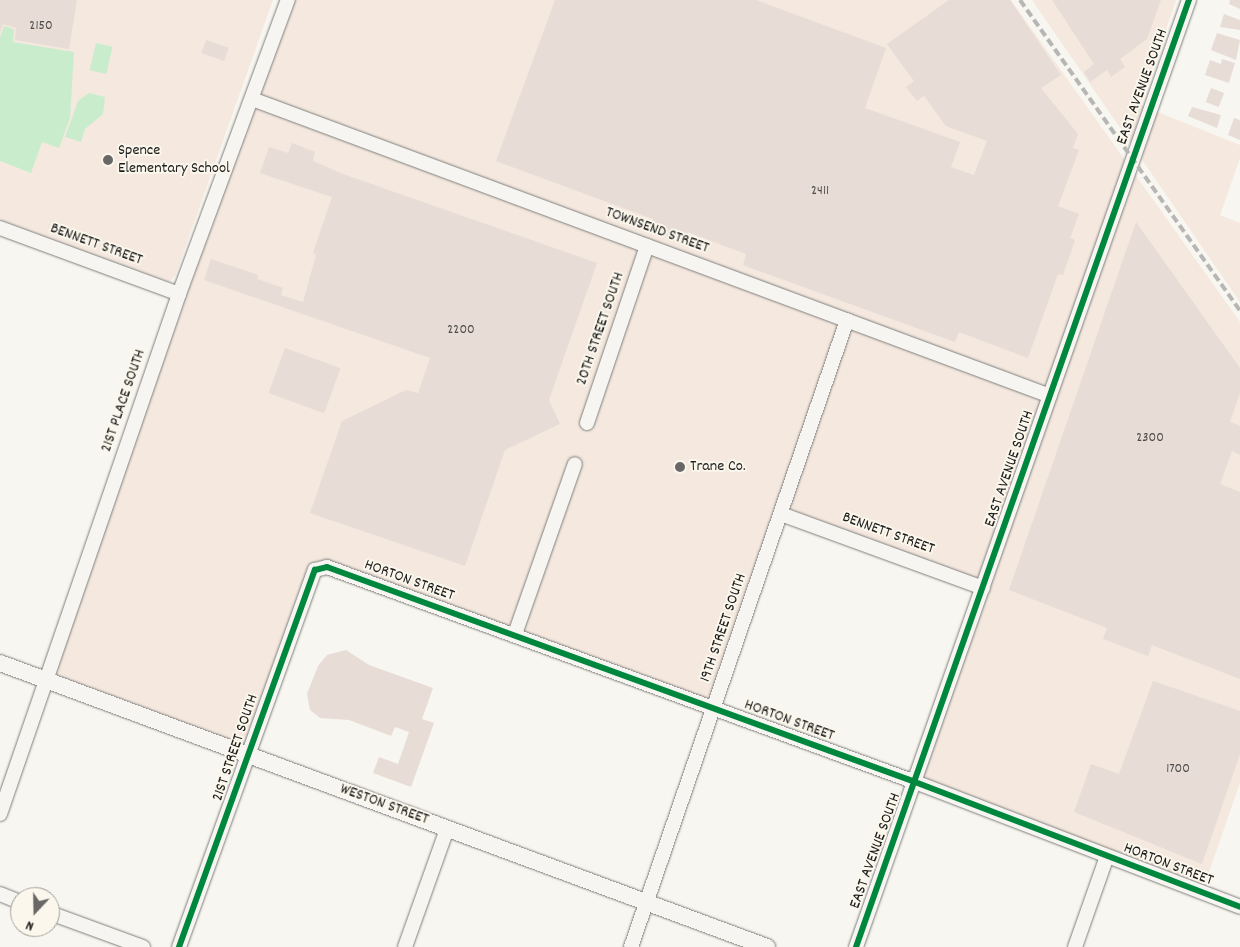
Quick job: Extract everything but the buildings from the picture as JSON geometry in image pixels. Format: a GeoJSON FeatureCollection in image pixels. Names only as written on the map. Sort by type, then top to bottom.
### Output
{"type":"FeatureCollection","features":[{"type":"Feature","properties":{"kind":"street","name":"21ST PLACE SOUTH"},"geometry":{"type":"LineString","coordinates":[[0,814],[48,680],[179,294],[288,0]]}},
{"type":"Feature","properties":{"kind":"street","name":"EAST AVENUE SOUTH"},"geometry":{"type":"LineString","coordinates":[[856,947],[1188,0]]}},
{"type":"Feature","properties":{"kind":"street","name":"TOWNSEND STREET"},"geometry":{"type":"LineString","coordinates":[[252,100],[1050,396]]}},
{"type":"Feature","properties":{"kind":"street","name":"BENNETT STREET"},"geometry":{"type":"LineString","coordinates":[[0,228],[179,294]]}},
{"type":"Feature","properties":{"kind":"street","name":"20TH STREET SOUTH"},"geometry":{"type":"LineString","coordinates":[[587,423],[647,246]]}},
{"type":"Feature","properties":{"kind":"street","name":"19TH STREET SOUTH"},"geometry":{"type":"LineString","coordinates":[[631,947],[715,708],[847,320]]}},
{"type":"Feature","properties":{"kind":"street"},"geometry":{"type":"LineString","coordinates":[[515,634],[575,464]]}},
{"type":"Feature","properties":{"kind":"street","name":"BENNETT STREET"},"geometry":{"type":"LineString","coordinates":[[781,514],[983,588]]}},
{"type":"Feature","properties":{"kind":"street","name":"HORTON STREET"},"geometry":{"type":"LineString","coordinates":[[327,567],[515,634],[915,782],[1240,907]]}},
{"type":"Feature","properties":{"kind":"street","name":"21ST STREET SOUTH"},"geometry":{"type":"LineString","coordinates":[[179,947],[315,570],[327,567]]}},
{"type":"Feature","properties":{"kind":"street","name":"WESTON STREET"},"geometry":{"type":"LineString","coordinates":[[0,663],[768,947]]}},
{"type":"Feature","properties":{"kind":"street"},"geometry":{"type":"LineString","coordinates":[[405,947],[447,828]]}},
{"type":"Feature","properties":{"kind":"street"},"geometry":{"type":"LineString","coordinates":[[1075,947],[1107,856]]}},
{"type":"Feature","properties":{"kind":"street"},"geometry":{"type":"LineString","coordinates":[[60,917],[143,947]]}},
{"type":"Feature","properties":{"kind":"shaded area","name":"Spence Elementary School"},"geometry":{"type":"Polygon","coordinates":[[[0,0],[273,0],[175,276],[169,282],[0,220],[0,0]]]}},
{"type":"Feature","properties":{"kind":"shaded area","name":"Trane Co."},"geometry":{"type":"Polygon","coordinates":[[[288,0],[1011,0],[1240,322],[1240,783],[1202,892],[915,782],[983,588],[782,514],[715,708],[327,567],[315,570],[248,755],[47,680],[288,0]]]}},
{"type":"Feature","properties":{"kind":"shaded area"},"geometry":{"type":"Polygon","coordinates":[[[1032,0],[1176,0],[1140,105],[1240,145],[1240,158],[1220,215],[1240,223],[1240,302],[1032,0]]]}},
{"type":"Feature","properties":{"kind":"green space"},"geometry":{"type":"Polygon","coordinates":[[[4,26],[14,29],[13,42],[74,52],[70,118],[59,148],[42,142],[31,173],[0,161],[0,37],[4,26]]]}},
{"type":"Feature","properties":{"kind":"green space"},"geometry":{"type":"Polygon","coordinates":[[[96,43],[113,47],[106,74],[90,70],[96,43]]]}},
{"type":"Feature","properties":{"kind":"green space"},"geometry":{"type":"Polygon","coordinates":[[[89,93],[105,97],[103,114],[85,129],[81,142],[65,137],[78,101],[89,93]]]}},
{"type":"Feature","properties":{"kind":"railway"},"geometry":{"type":"LineString","coordinates":[[1020,0],[1240,311]]}},
{"type":"Feature","properties":{"kind":"cycle path"},"geometry":{"type":"LineString","coordinates":[[856,947],[1189,0]]}},
{"type":"Feature","properties":{"kind":"cycle path"},"geometry":{"type":"LineString","coordinates":[[179,947],[315,570],[327,567],[915,782],[1240,907]]}},
{"type":"Feature","properties":{"kind":"place","name":"Spence Elementary School"},"geometry":{"type":"Point","coordinates":[108,160]}},
{"type":"Feature","properties":{"kind":"place","name":"Trane Co."},"geometry":{"type":"Point","coordinates":[680,467]}}]}
